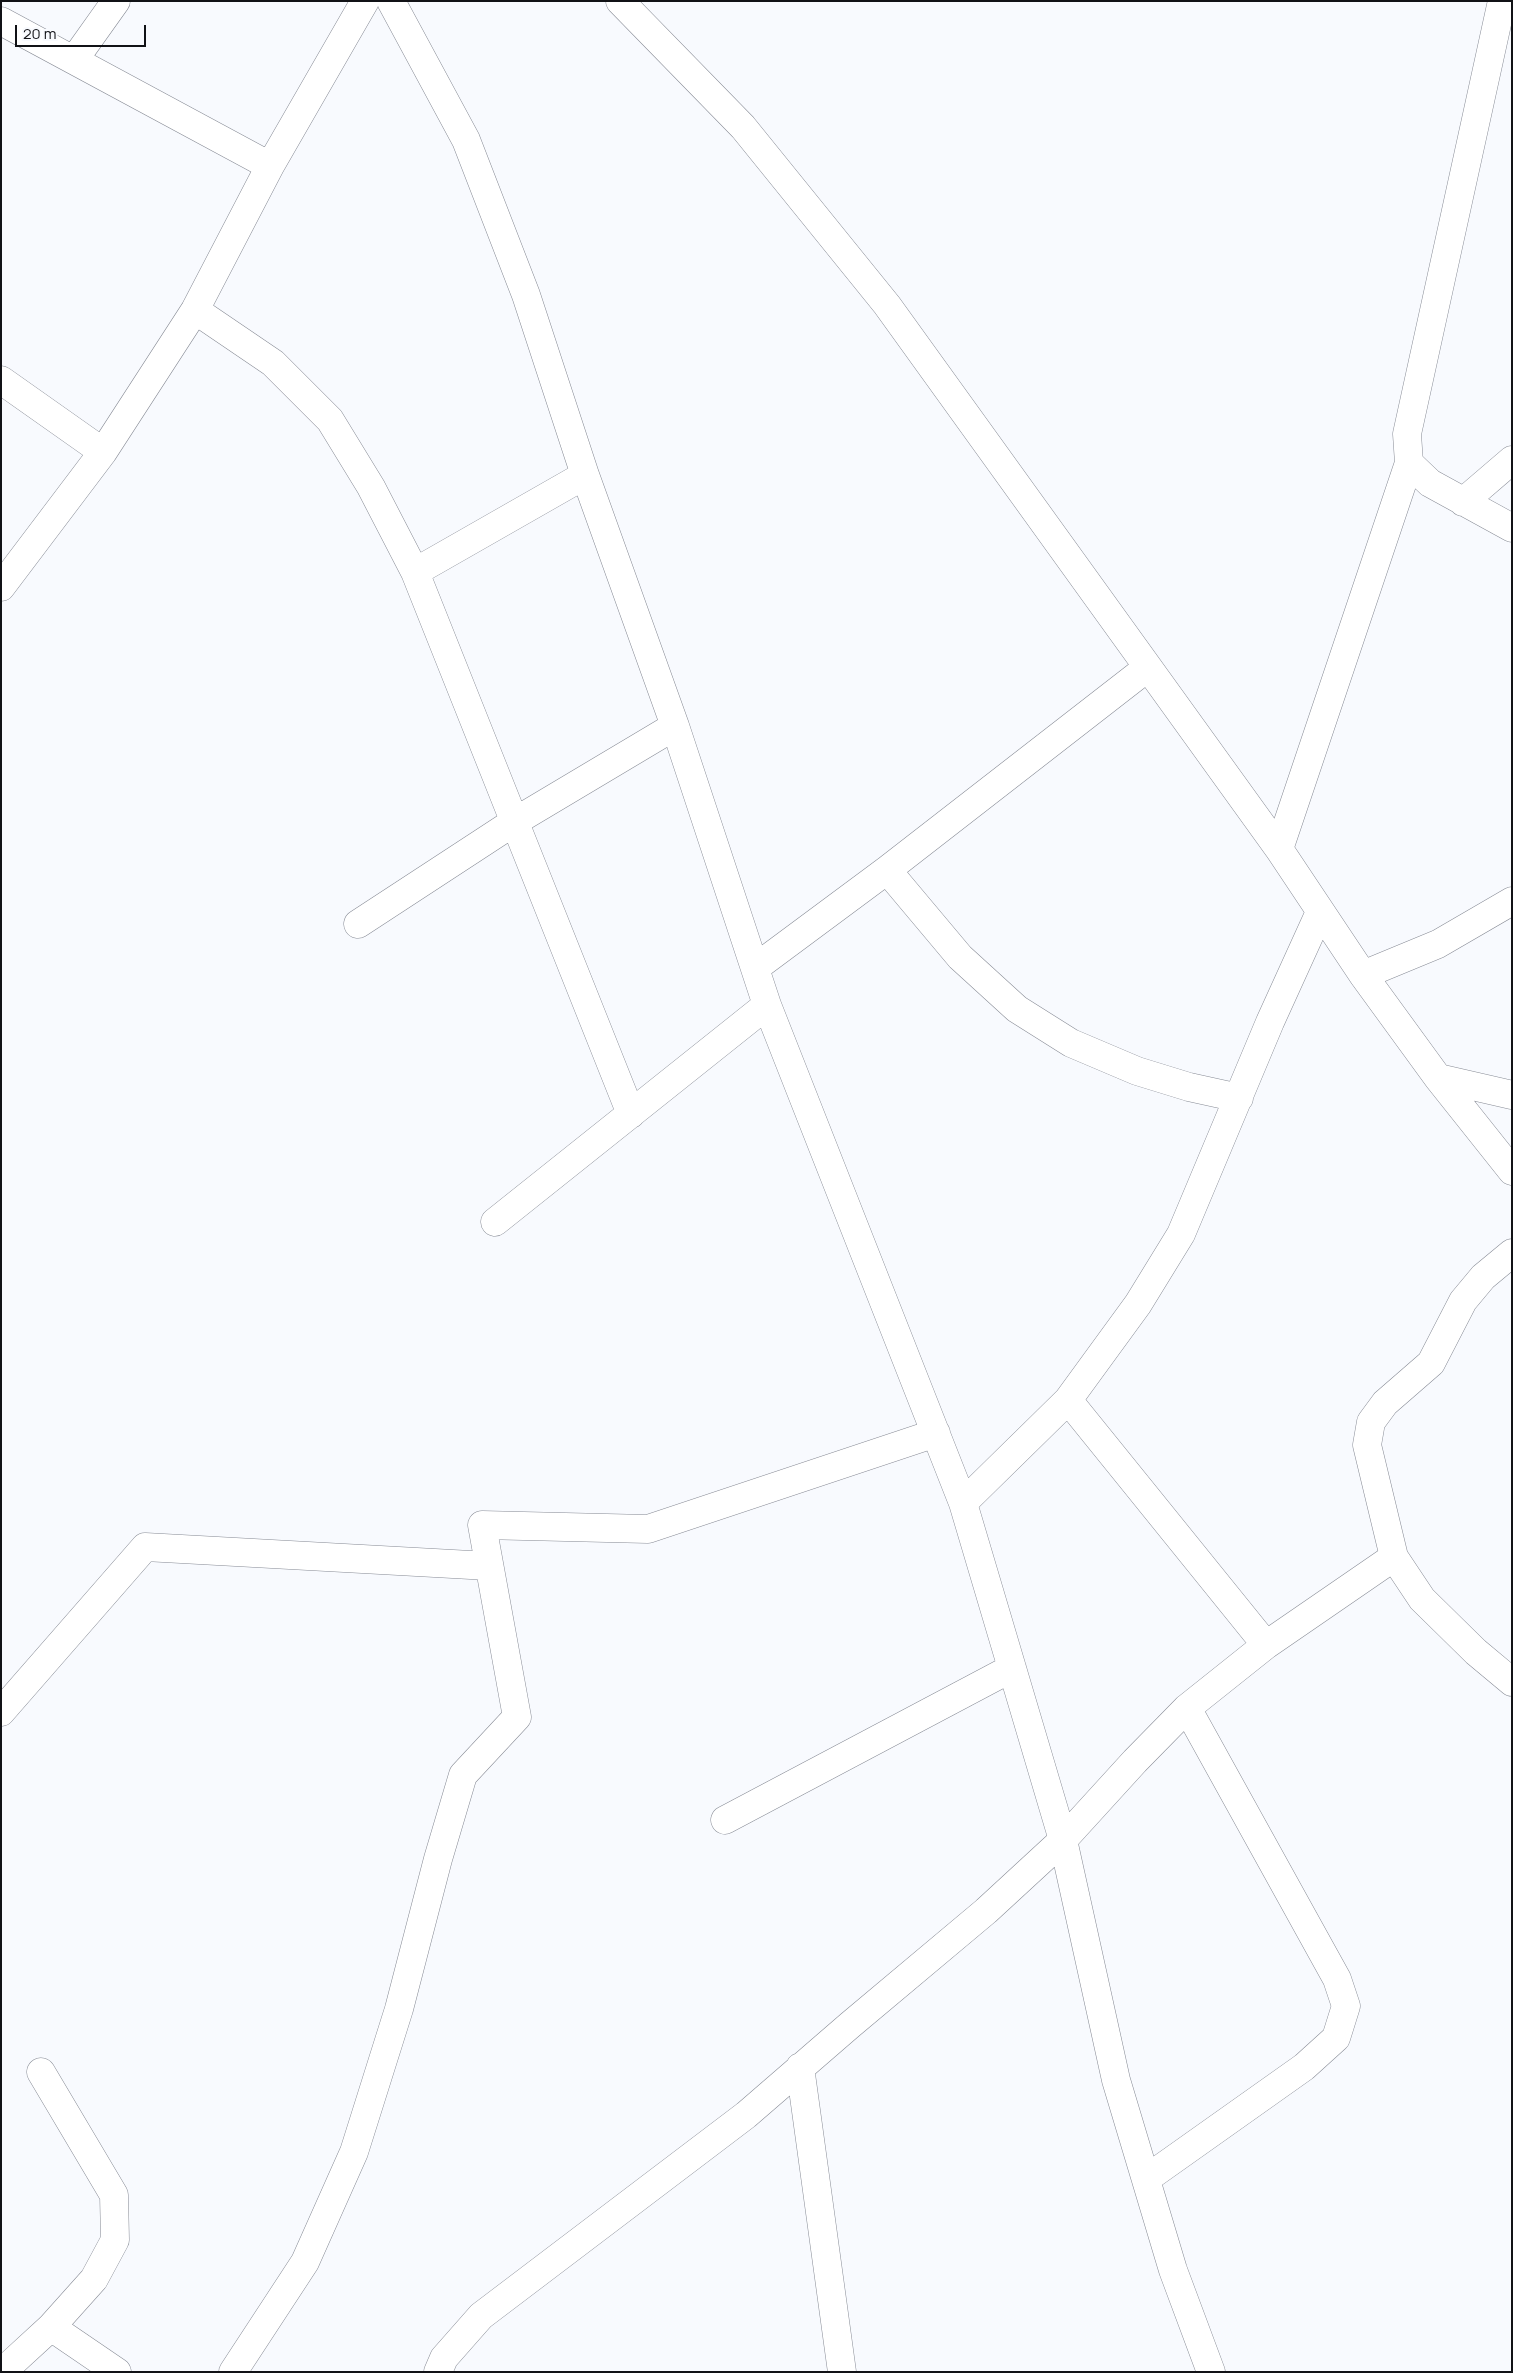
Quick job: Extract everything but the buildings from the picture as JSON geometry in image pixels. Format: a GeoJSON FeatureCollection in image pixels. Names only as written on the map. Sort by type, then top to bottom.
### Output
{"type":"FeatureCollection","features":[{"type":"Feature","properties":{"kind":"street"},"geometry":{"type":"LineString","coordinates":[[74,60],[116,1]]}},
{"type":"Feature","properties":{"kind":"street"},"geometry":{"type":"LineString","coordinates":[[1,587],[103,452],[195,310],[270,166],[366,1]]}},
{"type":"Feature","properties":{"kind":"street"},"geometry":{"type":"LineString","coordinates":[[391,1],[466,140],[526,295],[585,475],[675,726],[767,1005],[963,1503],[1063,1840],[1116,2080],[1173,2270],[1210,2372]]}},
{"type":"Feature","properties":{"kind":"street"},"geometry":{"type":"LineString","coordinates":[[620,1],[743,127],[887,305],[1279,849],[1363,976],[1438,1078],[1512,1171]]}},
{"type":"Feature","properties":{"kind":"street"},"geometry":{"type":"LineString","coordinates":[[1279,849],[1409,463],[1407,434],[1502,1]]}},
{"type":"Feature","properties":{"kind":"street"},"geometry":{"type":"LineString","coordinates":[[1,21],[270,166]]}},
{"type":"Feature","properties":{"kind":"street"},"geometry":{"type":"LineString","coordinates":[[195,310],[273,363],[330,420],[371,487],[415,572],[631,1114]]}},
{"type":"Feature","properties":{"kind":"street"},"geometry":{"type":"LineString","coordinates":[[1,380],[103,452]]}},
{"type":"Feature","properties":{"kind":"street"},"geometry":{"type":"LineString","coordinates":[[1463,502],[1512,460]]}},
{"type":"Feature","properties":{"kind":"street"},"geometry":{"type":"LineString","coordinates":[[1409,463],[1430,482],[1512,528]]}},
{"type":"Feature","properties":{"kind":"street"},"geometry":{"type":"LineString","coordinates":[[415,572],[585,475]]}},
{"type":"Feature","properties":{"kind":"street"},"geometry":{"type":"LineString","coordinates":[[755,968],[887,870],[1147,668]]}},
{"type":"Feature","properties":{"kind":"street"},"geometry":{"type":"LineString","coordinates":[[358,924],[514,822],[675,726]]}},
{"type":"Feature","properties":{"kind":"street"},"geometry":{"type":"LineString","coordinates":[[887,870],[960,957],[1017,1009],[1071,1043],[1137,1071],[1189,1087],[1239,1098]]}},
{"type":"Feature","properties":{"kind":"street"},"geometry":{"type":"LineString","coordinates":[[1363,976],[1438,944],[1512,901]]}},
{"type":"Feature","properties":{"kind":"street"},"geometry":{"type":"LineString","coordinates":[[963,1503],[1068,1400],[1138,1304],[1181,1234],[1270,1022],[1320,912]]}},
{"type":"Feature","properties":{"kind":"street"},"geometry":{"type":"LineString","coordinates":[[495,1222],[767,1005]]}},
{"type":"Feature","properties":{"kind":"street"},"geometry":{"type":"LineString","coordinates":[[1438,1078],[1512,1095]]}},
{"type":"Feature","properties":{"kind":"street"},"geometry":{"type":"LineString","coordinates":[[1512,1253],[1483,1277],[1463,1301],[1431,1363],[1385,1403],[1371,1422],[1367,1445],[1394,1557],[1422,1599],[1476,1652],[1512,1682]]}},
{"type":"Feature","properties":{"kind":"street"},"geometry":{"type":"LineString","coordinates":[[1068,1400],[1266,1645]]}},
{"type":"Feature","properties":{"kind":"street"},"geometry":{"type":"LineString","coordinates":[[233,2372],[245,2357],[305,2262],[354,2152],[399,2009],[438,1859],[463,1775],[517,1717],[482,1526],[648,1529],[936,1433]]}},
{"type":"Feature","properties":{"kind":"street"},"geometry":{"type":"LineString","coordinates":[[1,1712],[145,1547],[489,1566]]}},
{"type":"Feature","properties":{"kind":"street"},"geometry":{"type":"LineString","coordinates":[[438,2372],[444,2358],[481,2316],[746,2115],[800,2067],[986,1911],[1063,1840],[1134,1761],[1187,1708],[1266,1645],[1394,1557]]}},
{"type":"Feature","properties":{"kind":"street"},"geometry":{"type":"LineString","coordinates":[[724,1820],[1012,1668]]}},
{"type":"Feature","properties":{"kind":"street"},"geometry":{"type":"LineString","coordinates":[[1146,2179],[1304,2067],[1336,2038],[1346,2006],[1337,1979],[1187,1708]]}},
{"type":"Feature","properties":{"kind":"street"},"geometry":{"type":"LineString","coordinates":[[800,2067],[836,2316],[842,2372]]}},
{"type":"Feature","properties":{"kind":"street"},"geometry":{"type":"LineString","coordinates":[[2,2372],[50,2327],[94,2279],[114,2240],[114,2195],[41,2072]]}},
{"type":"Feature","properties":{"kind":"street"},"geometry":{"type":"LineString","coordinates":[[50,2327],[117,2372]]}}]}
